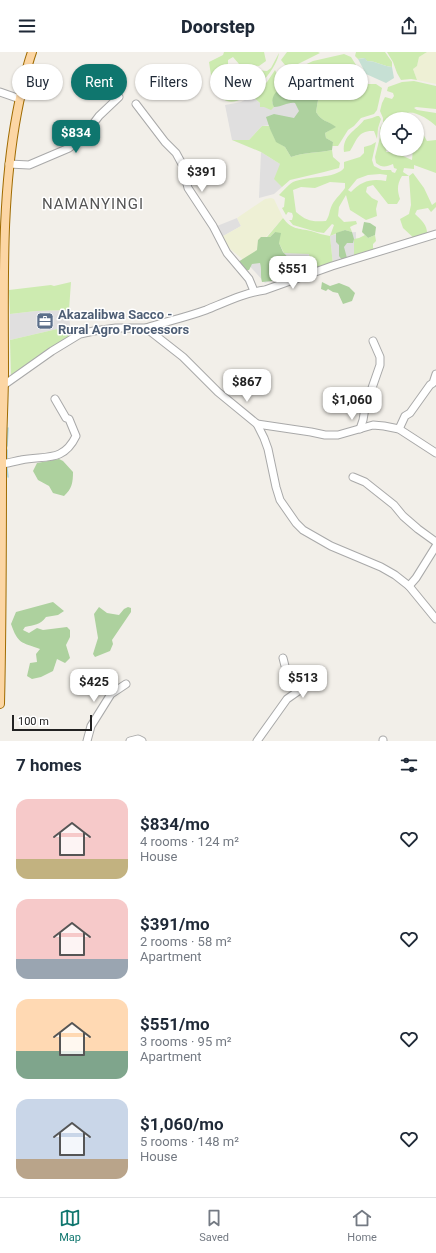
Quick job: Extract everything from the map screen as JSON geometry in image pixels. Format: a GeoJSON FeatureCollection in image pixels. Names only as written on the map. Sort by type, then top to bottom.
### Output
{"type":"FeatureCollection","features":[{"type":"Feature","properties":{"kind":"main road"},"geometry":{"type":"LineString","coordinates":[[29,64],[32,52]]}},
{"type":"Feature","properties":{"kind":"main road"},"geometry":{"type":"LineString","coordinates":[[0,704],[2,600],[2,386],[6,196],[13,136],[20,100]]}},
{"type":"Feature","properties":{"kind":"street"},"geometry":{"type":"LineString","coordinates":[[0,92],[12,96]]}},
{"type":"Feature","properties":{"kind":"street"},"geometry":{"type":"LineString","coordinates":[[9,164],[29,165],[69,148],[84,136],[99,116],[115,100]]}},
{"type":"Feature","properties":{"kind":"street"},"geometry":{"type":"LineString","coordinates":[[136,104],[165,142],[176,153],[182,164],[188,188],[213,226],[227,253],[249,279],[254,291]]}},
{"type":"Feature","properties":{"kind":"street"},"geometry":{"type":"LineString","coordinates":[[2,386],[52,351],[74,337],[86,332],[116,328],[146,328],[205,310],[254,291],[265,290],[332,266],[436,234]]}},
{"type":"Feature","properties":{"kind":"street"},"geometry":{"type":"LineString","coordinates":[[146,328],[181,355],[218,392],[257,424],[268,448],[280,500],[296,523],[303,530],[331,546],[381,567],[395,575],[409,586],[436,619]]}},
{"type":"Feature","properties":{"kind":"street"},"geometry":{"type":"LineString","coordinates":[[360,429],[365,408],[380,365],[380,357],[373,341]]}},
{"type":"Feature","properties":{"kind":"street"},"geometry":{"type":"LineString","coordinates":[[399,429],[405,416],[410,413],[430,385],[435,383],[436,374]]}},
{"type":"Feature","properties":{"kind":"street"},"geometry":{"type":"LineString","coordinates":[[2,464],[61,455],[72,445],[76,436],[74,430],[69,419],[66,418],[55,399]]}},
{"type":"Feature","properties":{"kind":"street"},"geometry":{"type":"LineString","coordinates":[[257,424],[325,435],[338,435],[373,425],[384,426],[399,429],[436,453]]}},
{"type":"Feature","properties":{"kind":"street"},"geometry":{"type":"LineString","coordinates":[[353,477],[365,482],[394,505],[403,516],[418,529],[436,542]]}},
{"type":"Feature","properties":{"kind":"street"},"geometry":{"type":"LineString","coordinates":[[409,586],[416,578],[436,546]]}},
{"type":"Feature","properties":{"kind":"street"},"geometry":{"type":"LineString","coordinates":[[257,741],[287,699],[306,685],[302,676],[286,670],[283,658]]}},
{"type":"Feature","properties":{"kind":"street"},"geometry":{"type":"LineString","coordinates":[[87,741],[91,726],[111,694],[126,684]]}},
{"type":"Feature","properties":{"kind":"street"},"geometry":{"type":"LineString","coordinates":[[130,741],[138,739],[142,741]]}},
{"type":"Feature","properties":{"kind":"shaded area"},"geometry":{"type":"Polygon","coordinates":[[[245,100],[257,100],[260,103],[299,101],[302,122],[262,126],[249,140],[232,140],[225,105],[245,100]]]}},
{"type":"Feature","properties":{"kind":"shaded area"},"geometry":{"type":"Polygon","coordinates":[[[261,152],[280,164],[282,187],[274,194],[259,198],[261,152]]]}},
{"type":"Feature","properties":{"kind":"shaded area"},"geometry":{"type":"Polygon","coordinates":[[[237,218],[241,226],[218,239],[212,228],[237,218]]]}},
{"type":"Feature","properties":{"kind":"shaded area"},"geometry":{"type":"Polygon","coordinates":[[[356,232],[356,258],[333,265],[330,236],[356,232]]]}},
{"type":"Feature","properties":{"kind":"shaded area"},"geometry":{"type":"Polygon","coordinates":[[[261,246],[284,253],[309,253],[312,272],[291,280],[280,278],[265,283],[246,262],[261,246]]]}},
{"type":"Feature","properties":{"kind":"shaded area"},"geometry":{"type":"Polygon","coordinates":[[[69,310],[70,326],[10,340],[10,314],[36,311],[69,310]]]}},
{"type":"Feature","properties":{"kind":"green space"},"geometry":{"type":"Polygon","coordinates":[[[224,52],[264,52],[266,61],[262,64],[239,64],[233,57],[228,60],[228,64],[210,64],[210,67],[209,62],[223,55],[224,52]]]}},
{"type":"Feature","properties":{"kind":"green space"},"geometry":{"type":"Polygon","coordinates":[[[287,52],[320,53],[298,64],[284,64],[281,60],[287,52]]]}},
{"type":"Feature","properties":{"kind":"green space"},"geometry":{"type":"Polygon","coordinates":[[[356,52],[385,52],[392,62],[392,67],[367,61],[364,58],[358,59],[355,56],[356,52]]]}},
{"type":"Feature","properties":{"kind":"green space"},"geometry":{"type":"Polygon","coordinates":[[[387,52],[427,52],[419,57],[417,66],[413,69],[417,80],[401,80],[387,52]]]}},
{"type":"Feature","properties":{"kind":"green space"},"geometry":{"type":"Polygon","coordinates":[[[427,52],[436,52],[436,84],[417,80],[413,69],[417,66],[419,57],[427,52]]]}},
{"type":"Feature","properties":{"kind":"green space"},"geometry":{"type":"Polygon","coordinates":[[[279,53],[277,60],[266,78],[266,71],[271,68],[279,53]]]}},
{"type":"Feature","properties":{"kind":"green space"},"geometry":{"type":"Polygon","coordinates":[[[344,54],[351,57],[355,64],[307,64],[313,61],[344,54]]]}},
{"type":"Feature","properties":{"kind":"green space"},"geometry":{"type":"Polygon","coordinates":[[[365,58],[367,61],[392,67],[394,78],[386,83],[368,75],[368,64],[361,64],[358,59],[365,58]]]}},
{"type":"Feature","properties":{"kind":"green space"},"geometry":{"type":"Polygon","coordinates":[[[274,72],[274,100],[275,100],[272,102],[274,107],[271,110],[260,107],[260,103],[257,100],[266,100],[267,82],[274,72]]]}},
{"type":"Feature","properties":{"kind":"green space"},"geometry":{"type":"Polygon","coordinates":[[[414,81],[436,86],[436,109],[414,108],[417,110],[436,113],[436,126],[424,117],[424,112],[380,112],[385,97],[392,99],[394,96],[393,93],[387,91],[388,87],[402,82],[414,81]]]}},
{"type":"Feature","properties":{"kind":"green space"},"geometry":{"type":"Polygon","coordinates":[[[368,84],[376,84],[382,88],[377,110],[374,114],[361,118],[348,130],[338,146],[332,146],[333,142],[326,138],[325,133],[335,127],[316,112],[318,100],[368,100],[368,84]]]}},
{"type":"Feature","properties":{"kind":"green space"},"geometry":{"type":"Polygon","coordinates":[[[274,95],[274,100],[318,100],[316,112],[318,115],[336,127],[325,133],[326,138],[333,142],[332,150],[301,154],[291,157],[285,147],[276,142],[266,117],[274,114],[294,118],[299,111],[295,103],[274,107],[273,99],[274,95]]]}},
{"type":"Feature","properties":{"kind":"green space"},"geometry":{"type":"Polygon","coordinates":[[[225,100],[239,100],[230,102],[225,100]]]}},
{"type":"Feature","properties":{"kind":"green space"},"geometry":{"type":"Polygon","coordinates":[[[377,116],[380,118],[377,139],[374,131],[364,132],[359,136],[350,151],[344,152],[347,137],[364,120],[377,116]]]}},
{"type":"Feature","properties":{"kind":"green space"},"geometry":{"type":"Polygon","coordinates":[[[262,126],[269,126],[276,141],[285,147],[291,157],[301,154],[332,150],[333,157],[340,163],[339,168],[290,180],[282,187],[274,179],[280,164],[261,152],[232,140],[249,140],[262,126]]]}},
{"type":"Feature","properties":{"kind":"green space"},"geometry":{"type":"Polygon","coordinates":[[[424,136],[427,141],[436,140],[436,173],[414,165],[414,169],[404,168],[403,172],[409,176],[402,176],[398,184],[400,199],[397,204],[388,204],[373,185],[367,187],[366,192],[378,201],[376,209],[377,216],[366,220],[350,210],[346,195],[339,207],[338,216],[344,222],[356,221],[357,224],[350,227],[352,232],[345,230],[330,236],[334,225],[332,224],[324,233],[293,225],[289,220],[292,220],[292,213],[288,212],[286,215],[282,208],[284,207],[285,198],[279,195],[293,182],[328,176],[340,172],[344,168],[344,162],[360,157],[364,153],[364,147],[376,142],[372,160],[374,166],[382,170],[391,170],[395,173],[397,169],[394,168],[393,164],[380,166],[376,163],[375,157],[380,137],[380,156],[403,156],[412,160],[412,156],[424,156],[424,136]],[[368,175],[357,179],[348,190],[351,192],[359,185],[371,180],[386,181],[387,175],[368,175]],[[330,182],[315,188],[301,187],[293,190],[296,212],[310,220],[326,221],[333,203],[345,188],[345,183],[330,182]]]}},
{"type":"Feature","properties":{"kind":"green space"},"geometry":{"type":"Polygon","coordinates":[[[413,173],[424,188],[432,205],[436,202],[436,207],[431,212],[428,208],[417,210],[415,214],[426,227],[427,237],[416,240],[403,228],[400,219],[409,214],[411,205],[409,176],[413,173]]]}},
{"type":"Feature","properties":{"kind":"green space"},"geometry":{"type":"Polygon","coordinates":[[[265,199],[274,199],[283,218],[246,262],[218,239],[241,226],[237,218],[265,199]]]}},
{"type":"Feature","properties":{"kind":"green space"},"geometry":{"type":"Polygon","coordinates":[[[283,218],[292,227],[330,236],[333,265],[312,272],[309,254],[284,253],[275,232],[270,237],[267,237],[283,218]]]}},
{"type":"Feature","properties":{"kind":"green space"},"geometry":{"type":"Polygon","coordinates":[[[364,222],[370,223],[376,227],[375,235],[368,238],[362,232],[364,222]]]}},
{"type":"Feature","properties":{"kind":"green space"},"geometry":{"type":"Polygon","coordinates":[[[345,230],[352,232],[354,239],[353,243],[347,243],[344,247],[347,258],[342,260],[339,256],[339,245],[336,242],[336,233],[345,230]]]}},
{"type":"Feature","properties":{"kind":"green space"},"geometry":{"type":"Polygon","coordinates":[[[275,232],[281,233],[279,243],[283,252],[292,262],[289,266],[277,261],[271,266],[273,274],[272,281],[262,282],[260,263],[252,264],[249,270],[243,271],[238,262],[257,250],[258,240],[261,237],[270,237],[275,232]]]}},
{"type":"Feature","properties":{"kind":"green space"},"geometry":{"type":"Polygon","coordinates":[[[365,235],[368,238],[375,235],[376,241],[373,244],[373,248],[379,250],[354,258],[354,239],[365,235]]]}},
{"type":"Feature","properties":{"kind":"green space"},"geometry":{"type":"Polygon","coordinates":[[[71,282],[69,310],[36,311],[10,314],[9,290],[51,285],[54,286],[71,282]]]}},
{"type":"Feature","properties":{"kind":"green space"},"geometry":{"type":"Polygon","coordinates":[[[322,282],[330,286],[339,283],[349,287],[355,293],[352,301],[343,304],[338,293],[328,289],[326,291],[321,289],[322,282]]]}},
{"type":"Feature","properties":{"kind":"green space"},"geometry":{"type":"Polygon","coordinates":[[[70,326],[70,340],[11,378],[10,340],[70,326]]]}},
{"type":"Feature","properties":{"kind":"green space"},"geometry":{"type":"Polygon","coordinates":[[[59,459],[63,461],[73,472],[72,485],[64,496],[53,493],[49,486],[38,480],[33,471],[37,463],[59,459]]]}},
{"type":"Feature","properties":{"kind":"green space"},"geometry":{"type":"Polygon","coordinates":[[[53,602],[64,611],[58,615],[46,617],[39,623],[25,627],[23,630],[29,633],[37,628],[43,630],[67,627],[70,630],[70,637],[66,645],[70,658],[65,663],[57,659],[53,671],[41,677],[32,679],[27,676],[30,663],[37,662],[36,654],[40,649],[28,645],[18,639],[11,624],[16,612],[53,602]]]}},
{"type":"Feature","properties":{"kind":"green space"},"geometry":{"type":"Polygon","coordinates":[[[99,607],[107,613],[119,615],[128,607],[131,608],[131,612],[112,640],[113,644],[110,651],[95,657],[93,654],[98,638],[94,614],[99,607]]]}},
{"type":"Feature","properties":{"kind":"waterway"},"geometry":{"type":"LineString","coordinates":[[7,446],[8,428]]}},
{"type":"Feature","properties":{"kind":"waterway"},"geometry":{"type":"LineString","coordinates":[[7,450],[7,460]]}},
{"type":"Feature","properties":{"kind":"waterway"},"geometry":{"type":"LineString","coordinates":[[7,468],[8,477]]}},
{"type":"Feature","properties":{"kind":"place","name":"Akazalibwa Sacco - Rural Agro Processors"},"geometry":{"type":"Point","coordinates":[45,321]}},
{"type":"Feature","properties":{"kind":"district","name":"NAMANYINGI"},"geometry":{"type":"Point","coordinates":[93,204]}}]}
